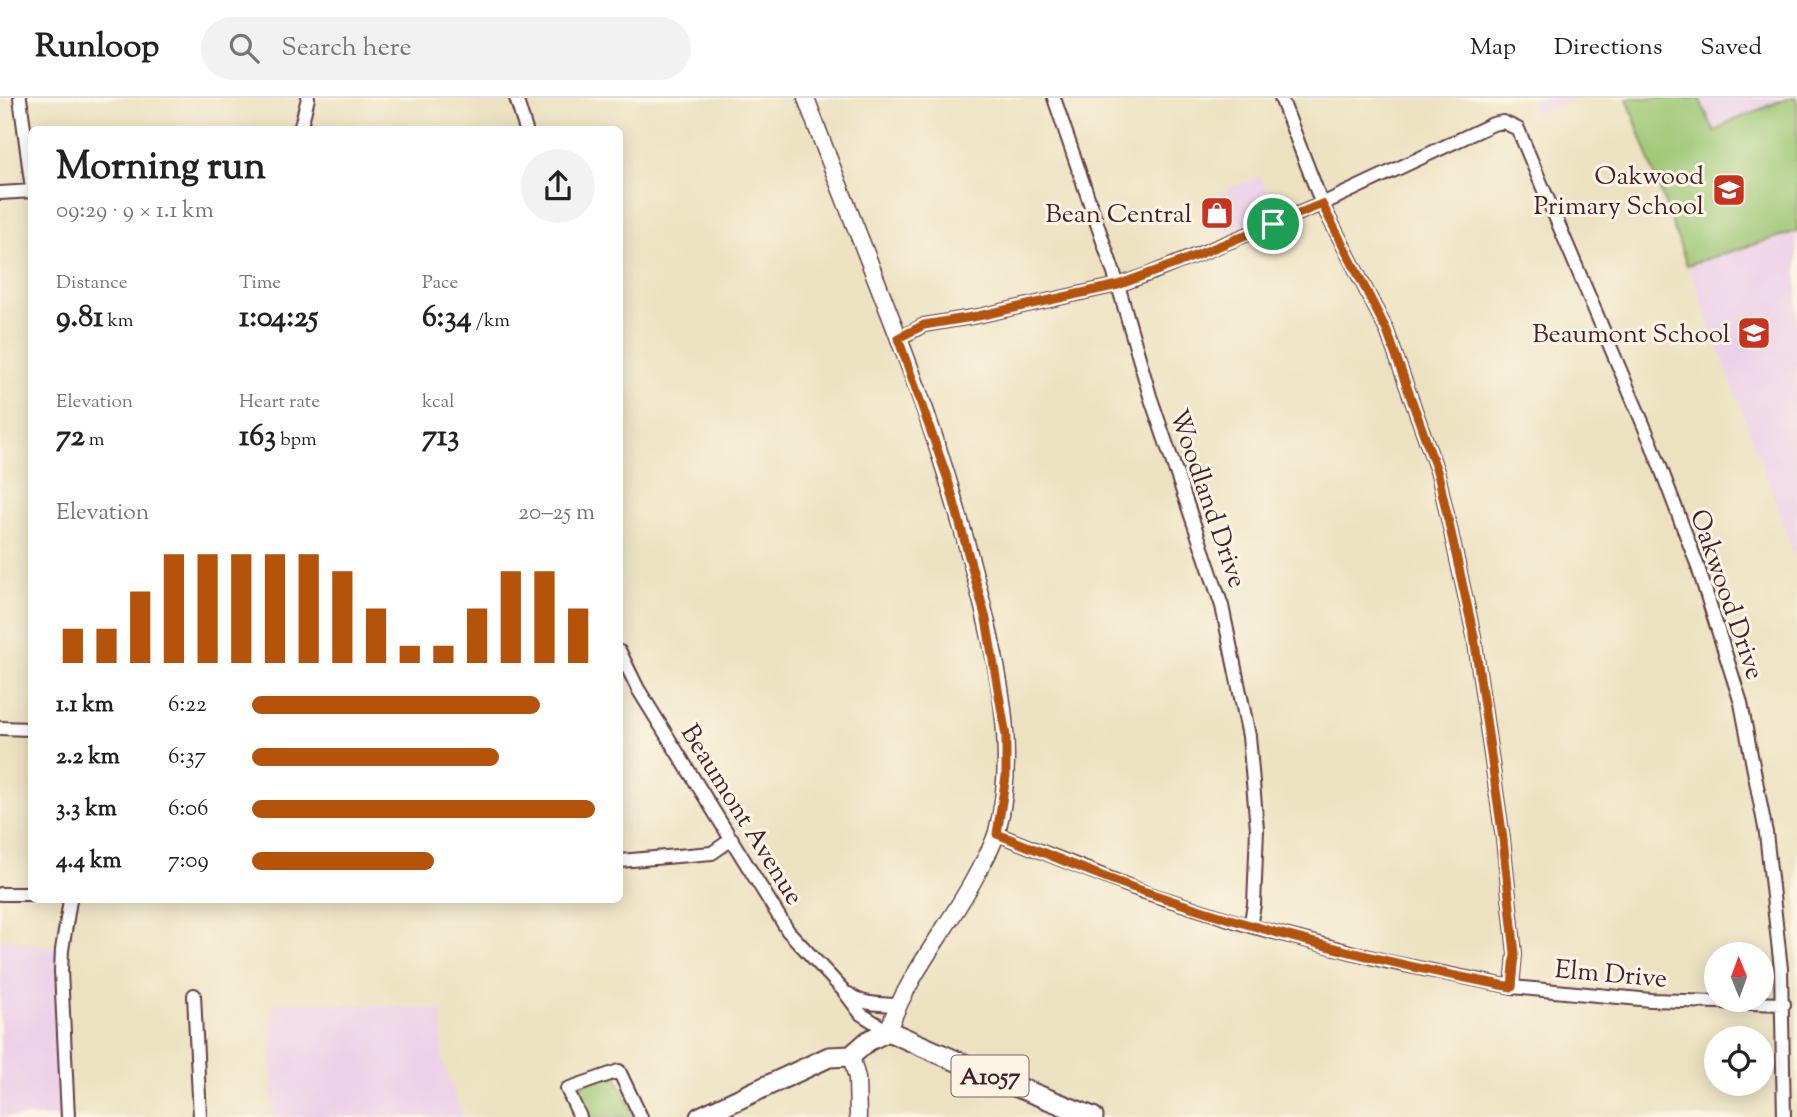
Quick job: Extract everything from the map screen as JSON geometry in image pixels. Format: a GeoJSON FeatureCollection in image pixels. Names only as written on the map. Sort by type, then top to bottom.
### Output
{"type":"FeatureCollection","features":[{"type":"Feature","properties":{"kind":"main road"},"geometry":{"type":"LineString","coordinates":[[700,1117],[829,1058],[851,1056],[868,1041],[888,1031]]}},
{"type":"Feature","properties":{"kind":"main road","name":"A1057"},"geometry":{"type":"LineString","coordinates":[[888,1031],[1093,1117]]}},
{"type":"Feature","properties":{"kind":"street"},"geometry":{"type":"LineString","coordinates":[[20,98],[28,159]]}},
{"type":"Feature","properties":{"kind":"street"},"geometry":{"type":"LineString","coordinates":[[301,126],[308,98]]}},
{"type":"Feature","properties":{"kind":"street"},"geometry":{"type":"LineString","coordinates":[[516,98],[525,126]]}},
{"type":"Feature","properties":{"kind":"street"},"geometry":{"type":"LineString","coordinates":[[806,98],[836,183],[898,338],[948,480],[986,619],[1006,736],[1006,776],[997,834],[972,883],[897,1005],[888,1031]]}},
{"type":"Feature","properties":{"kind":"street","name":"Woodland Drive"},"geometry":{"type":"LineString","coordinates":[[1054,98],[1118,285],[1150,396],[1222,606],[1249,737],[1257,829],[1250,926]]}},
{"type":"Feature","properties":{"kind":"street"},"geometry":{"type":"LineString","coordinates":[[1281,98],[1322,204],[1387,331],[1438,474],[1474,636],[1503,839],[1515,954],[1512,987]]}},
{"type":"Feature","properties":{"kind":"street","name":"Oakwood Drive"},"geometry":{"type":"LineString","coordinates":[[1322,204],[1493,124],[1503,122],[1518,129],[1651,445],[1705,589],[1741,703],[1763,820],[1784,1004],[1784,1117]]}},
{"type":"Feature","properties":{"kind":"street"},"geometry":{"type":"LineString","coordinates":[[0,193],[28,190]]}},
{"type":"Feature","properties":{"kind":"street"},"geometry":{"type":"LineString","coordinates":[[898,338],[924,325],[1118,285],[1322,204]]}},
{"type":"Feature","properties":{"kind":"street","name":"Beaumont Avenue"},"geometry":{"type":"LineString","coordinates":[[623,658],[638,689],[789,931],[843,990],[861,1014],[888,1031]]}},
{"type":"Feature","properties":{"kind":"street"},"geometry":{"type":"LineString","coordinates":[[0,728],[28,729]]}},
{"type":"Feature","properties":{"kind":"street","name":"Elm Drive"},"geometry":{"type":"LineString","coordinates":[[997,834],[1144,892],[1250,926],[1389,962],[1512,987],[1651,1000],[1784,1004]]}},
{"type":"Feature","properties":{"kind":"street"},"geometry":{"type":"LineString","coordinates":[[623,861],[712,853],[732,839]]}},
{"type":"Feature","properties":{"kind":"street"},"geometry":{"type":"LineString","coordinates":[[0,894],[28,894]]}},
{"type":"Feature","properties":{"kind":"street"},"geometry":{"type":"LineString","coordinates":[[68,1117],[61,971],[70,903]]}},
{"type":"Feature","properties":{"kind":"street","name":"Beaumont Avenue"},"geometry":{"type":"LineString","coordinates":[[843,990],[854,999],[897,1005]]}},
{"type":"Feature","properties":{"kind":"street"},"geometry":{"type":"LineString","coordinates":[[194,996],[200,1117]]}},
{"type":"Feature","properties":{"kind":"street"},"geometry":{"type":"LineString","coordinates":[[851,1056],[857,1078],[858,1117]]}},
{"type":"Feature","properties":{"kind":"street"},"geometry":{"type":"LineString","coordinates":[[580,1117],[567,1089],[619,1071],[641,1117]]}},
{"type":"Feature","properties":{"kind":"shaded area","name":"Oakwood Primary School"},"geometry":{"type":"Polygon","coordinates":[[[1528,98],[1578,98],[1535,115],[1528,98]]]}},
{"type":"Feature","properties":{"kind":"shaded area"},"geometry":{"type":"Polygon","coordinates":[[[1627,98],[1797,98],[1797,564],[1785,528],[1627,98]]]}},
{"type":"Feature","properties":{"kind":"shaded area"},"geometry":{"type":"Polygon","coordinates":[[[1260,176],[1275,213],[1221,235],[1206,198],[1260,176]]]}},
{"type":"Feature","properties":{"kind":"shaded area"},"geometry":{"type":"Polygon","coordinates":[[[0,938],[56,948],[62,1117],[0,1117],[0,938]]]}},
{"type":"Feature","properties":{"kind":"shaded area"},"geometry":{"type":"Polygon","coordinates":[[[313,1002],[442,1010],[442,1060],[463,1117],[273,1117],[271,1003],[313,1002]]]}},
{"type":"Feature","properties":{"kind":"green space","name":"Oakwood Primary School"},"geometry":{"type":"Polygon","coordinates":[[[1627,98],[1699,98],[1715,133],[1727,123],[1787,98],[1797,98],[1797,231],[1687,265],[1627,98]]]}},
{"type":"Feature","properties":{"kind":"green space"},"geometry":{"type":"Polygon","coordinates":[[[614,1072],[635,1117],[580,1117],[569,1090],[614,1072]]]}},
{"type":"Feature","properties":{"kind":"place","name":"Oakwood Primary School"},"geometry":{"type":"Point","coordinates":[1729,190]}},
{"type":"Feature","properties":{"kind":"place","name":"Bean Central"},"geometry":{"type":"Point","coordinates":[1217,213]}},
{"type":"Feature","properties":{"kind":"place","name":"Beaumont School"},"geometry":{"type":"Point","coordinates":[1754,333]}},
{"type":"Feature","properties":{"kind":"route"},"geometry":{"type":"LineString","coordinates":[[1322,204],[1387,331],[1438,474],[1474,636],[1503,839],[1515,954],[1512,987],[1389,962],[1250,926],[1144,892],[997,834],[1006,776],[1006,736],[986,619],[948,480],[914,377],[898,338],[924,325],[1118,285],[1273,224],[1322,204]]}}]}
